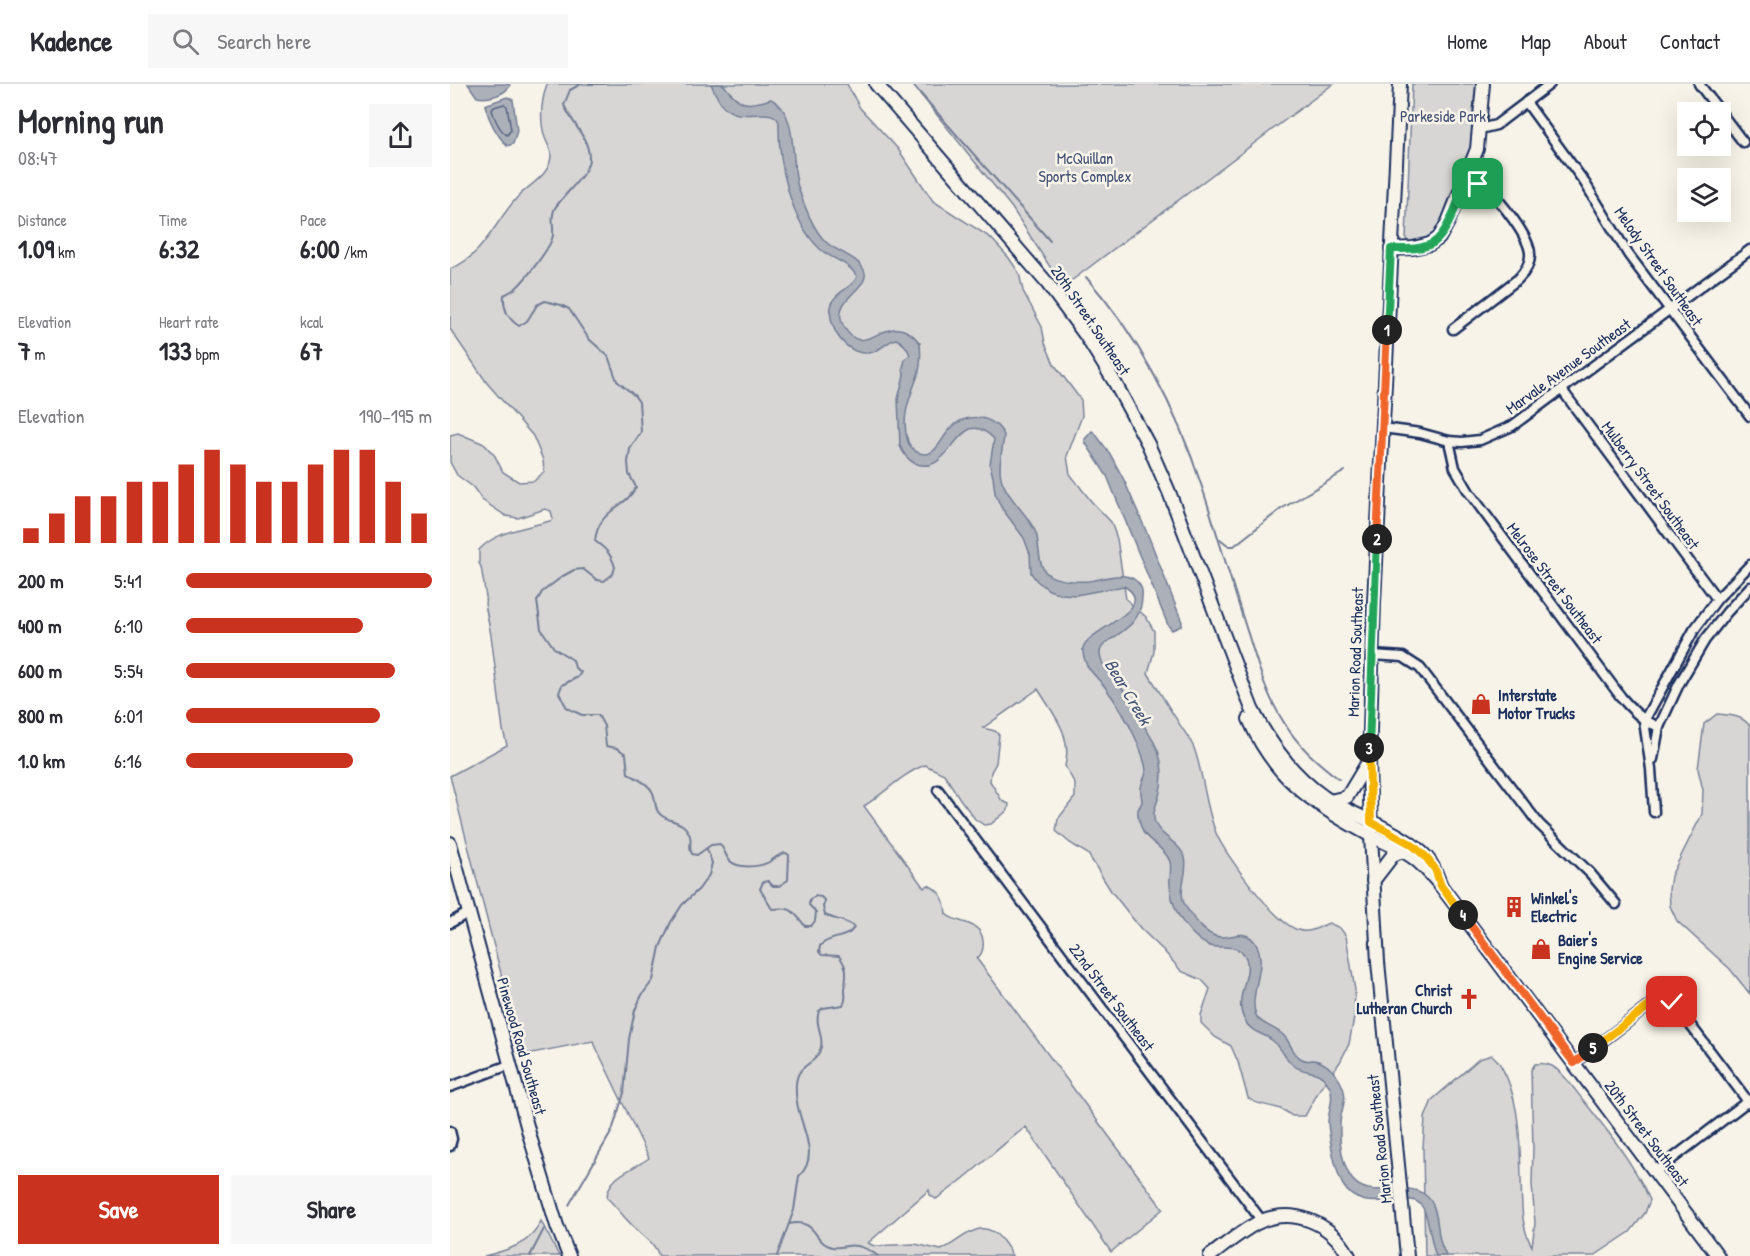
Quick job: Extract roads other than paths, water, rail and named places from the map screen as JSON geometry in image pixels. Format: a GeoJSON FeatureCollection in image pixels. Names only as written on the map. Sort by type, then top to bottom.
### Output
{"type":"FeatureCollection","features":[{"type":"Feature","properties":{"kind":"street","name":"20th Street Southeast"},"geometry":{"type":"LineString","coordinates":[[876,84],[1031,263],[1065,307],[1125,401],[1159,468],[1189,542],[1244,705],[1265,751],[1292,783],[1313,802],[1371,836],[1402,851],[1422,865],[1441,886],[1718,1256]]}},
{"type":"Feature","properties":{"kind":"street","name":"Marion Road Southeast"},"geometry":{"type":"LineString","coordinates":[[1400,84],[1372,655],[1369,761],[1373,881],[1385,1041],[1407,1256]]}},
{"type":"Feature","properties":{"kind":"street"},"geometry":{"type":"LineString","coordinates":[[1391,249],[1413,248],[1435,242],[1448,222],[1467,179],[1477,148],[1483,84]]}},
{"type":"Feature","properties":{"kind":"street"},"geometry":{"type":"LineString","coordinates":[[1480,129],[1496,125],[1550,84]]}},
{"type":"Feature","properties":{"kind":"street"},"geometry":{"type":"LineString","coordinates":[[1700,84],[1743,142]]}},
{"type":"Feature","properties":{"kind":"street","name":"Melody Street Southeast"},"geometry":{"type":"LineString","coordinates":[[1526,102],[1579,174],[1628,254],[1750,416]]}},
{"type":"Feature","properties":{"kind":"street"},"geometry":{"type":"LineString","coordinates":[[1453,329],[1518,279],[1525,272],[1530,260],[1525,237],[1497,199],[1482,186],[1467,179]]}},
{"type":"Feature","properties":{"kind":"street","name":"Marvale Avenue Southeast"},"geometry":{"type":"LineString","coordinates":[[1383,428],[1420,433],[1449,441],[1473,441],[1492,436],[1512,426],[1562,390],[1750,250]]}},
{"type":"Feature","properties":{"kind":"street","name":"Mulberry Street Southeast"},"geometry":{"type":"LineString","coordinates":[[1562,390],[1717,599]]}},
{"type":"Feature","properties":{"kind":"street","name":"Melrose Street Southeast"},"geometry":{"type":"LineString","coordinates":[[1449,441],[1455,468],[1469,492],[1633,712],[1644,721],[1659,727]]}},
{"type":"Feature","properties":{"kind":"street"},"geometry":{"type":"LineString","coordinates":[[1654,812],[1644,721],[1694,630],[1717,599],[1750,565]]}},
{"type":"Feature","properties":{"kind":"street"},"geometry":{"type":"LineString","coordinates":[[1651,769],[1659,727],[1679,684],[1705,640],[1750,587]]}},
{"type":"Feature","properties":{"kind":"street","name":"20th Street Southeast"},"geometry":{"type":"LineString","coordinates":[[1215,615],[1252,709],[1280,754],[1299,775],[1330,801],[1419,850],[1431,862],[1441,886]]}},
{"type":"Feature","properties":{"kind":"street"},"geometry":{"type":"LineString","coordinates":[[1372,655],[1403,657],[1420,668],[1539,824],[1590,873],[1616,904]]}},
{"type":"Feature","properties":{"kind":"street"},"geometry":{"type":"LineString","coordinates":[[1330,801],[1347,797],[1369,761]]}},
{"type":"Feature","properties":{"kind":"street","name":"22nd Street Southeast"},"geometry":{"type":"LineString","coordinates":[[938,790],[1262,1221]]}},
{"type":"Feature","properties":{"kind":"street","name":"Pinewood Road Southeast"},"geometry":{"type":"LineString","coordinates":[[450,843],[509,1065],[550,1204],[569,1256]]}},
{"type":"Feature","properties":{"kind":"street"},"geometry":{"type":"LineString","coordinates":[[1373,881],[1393,855],[1402,851]]}},
{"type":"Feature","properties":{"kind":"street"},"geometry":{"type":"LineString","coordinates":[[450,924],[468,913]]}},
{"type":"Feature","properties":{"kind":"street"},"geometry":{"type":"LineString","coordinates":[[1574,1063],[1654,1002],[1665,998],[1676,1006],[1749,1103],[1655,1172]]}},
{"type":"Feature","properties":{"kind":"street"},"geometry":{"type":"LineString","coordinates":[[450,1087],[509,1065]]}},
{"type":"Feature","properties":{"kind":"street"},"geometry":{"type":"LineString","coordinates":[[450,1131],[452,1139],[450,1146]]}},
{"type":"Feature","properties":{"kind":"street"},"geometry":{"type":"LineString","coordinates":[[1210,1256],[1262,1221],[1286,1216],[1310,1220],[1324,1227],[1335,1236],[1349,1256]]}},
{"type":"Feature","properties":{"kind":"water"},"geometry":{"type":"Polygon","coordinates":[[[468,84],[509,84],[510,86],[499,94],[481,98],[477,97],[468,84]]]}},
{"type":"Feature","properties":{"kind":"water"},"geometry":{"type":"Polygon","coordinates":[[[711,84],[723,84],[734,97],[744,103],[771,99],[780,105],[786,115],[792,138],[798,187],[810,217],[827,243],[852,258],[864,270],[863,282],[846,300],[842,308],[843,325],[851,336],[860,340],[887,330],[898,329],[908,332],[920,343],[919,371],[909,400],[905,424],[911,447],[923,454],[933,451],[950,429],[964,420],[979,418],[993,423],[1004,435],[1000,464],[1002,481],[1009,495],[1033,526],[1045,572],[1058,579],[1074,581],[1117,576],[1131,577],[1141,587],[1140,610],[1135,620],[1106,643],[1101,648],[1100,654],[1105,668],[1135,705],[1158,751],[1162,779],[1154,818],[1159,829],[1178,847],[1185,858],[1186,869],[1182,891],[1184,903],[1194,919],[1214,936],[1225,937],[1239,934],[1248,936],[1256,944],[1260,962],[1254,1000],[1257,1017],[1282,1034],[1299,1057],[1327,1065],[1342,1085],[1345,1095],[1340,1119],[1340,1138],[1344,1160],[1352,1179],[1360,1186],[1370,1189],[1403,1189],[1423,1193],[1433,1205],[1440,1242],[1446,1256],[1436,1256],[1425,1213],[1417,1202],[1363,1200],[1352,1195],[1343,1185],[1335,1164],[1330,1137],[1328,1123],[1331,1093],[1328,1084],[1320,1075],[1293,1065],[1273,1041],[1247,1024],[1242,1015],[1241,1006],[1247,973],[1246,958],[1243,953],[1235,948],[1210,946],[1204,943],[1190,931],[1177,912],[1172,899],[1171,867],[1168,857],[1143,832],[1139,818],[1138,810],[1142,802],[1141,786],[1146,771],[1142,754],[1125,717],[1105,687],[1087,666],[1083,652],[1087,641],[1128,611],[1134,603],[1133,594],[1124,586],[1076,595],[1061,594],[1049,590],[1037,581],[1031,573],[1030,554],[1024,538],[1001,507],[995,493],[990,465],[994,439],[982,430],[971,429],[963,434],[938,461],[927,465],[914,463],[905,456],[900,446],[898,399],[904,375],[903,367],[910,355],[908,350],[896,339],[875,351],[858,352],[843,342],[837,334],[831,316],[831,307],[834,299],[857,277],[845,264],[820,249],[801,223],[788,190],[784,172],[779,122],[770,115],[747,115],[730,111],[721,104],[711,84]]]}},
{"type":"Feature","properties":{"kind":"water"},"geometry":{"type":"Polygon","coordinates":[[[507,97],[513,100],[517,131],[513,144],[507,146],[493,127],[485,105],[507,97]]]}},
{"type":"Feature","properties":{"kind":"water"},"geometry":{"type":"Polygon","coordinates":[[[1092,431],[1110,454],[1124,480],[1150,540],[1182,622],[1181,626],[1172,630],[1107,476],[1085,442],[1092,431]]]}},
{"type":"Feature","properties":{"kind":"waterway"},"geometry":{"type":"LineString","coordinates":[[581,84],[570,90],[564,105],[586,145],[588,165],[555,208],[552,218],[553,235],[548,247],[520,284],[504,295],[504,304],[509,317],[519,326],[527,321],[537,305],[545,301],[569,309],[589,339],[608,356],[617,381],[639,402],[641,432],[630,449],[628,462],[629,474],[636,487],[626,500],[607,515],[597,530],[595,541],[612,559],[615,567],[613,574],[604,581],[597,580],[583,569],[574,570],[542,592],[537,601],[541,629],[554,648],[573,660],[575,668],[581,672],[578,677],[562,685],[559,693],[567,708],[582,715],[598,715],[604,726],[606,746],[617,748],[626,754],[628,773],[651,790],[659,813],[685,827],[690,836],[692,854],[697,855],[711,845],[720,844],[734,864],[755,866],[765,864],[786,853],[789,855],[788,880],[779,886],[773,886],[768,881],[763,882],[760,889],[772,909],[788,909],[805,926],[811,926],[815,921],[816,912],[809,905],[810,899],[816,896],[821,897],[825,901],[823,907],[825,915],[854,927],[847,934],[828,940],[820,946],[819,952],[822,955],[839,956],[845,966],[845,999],[843,1005],[823,1008],[819,1011],[821,1047],[814,1060],[804,1067],[797,1078],[797,1102],[809,1150],[808,1159],[799,1176],[794,1210],[777,1256]]}},
{"type":"Feature","properties":{"kind":"waterway"},"geometry":{"type":"LineString","coordinates":[[589,84],[604,84]]}},
{"type":"Feature","properties":{"kind":"waterway"},"geometry":{"type":"LineString","coordinates":[[912,84],[1050,241]]}},
{"type":"Feature","properties":{"kind":"waterway"},"geometry":{"type":"LineString","coordinates":[[1086,277],[1124,325],[1155,378],[1182,433],[1203,490],[1259,670],[1277,711],[1301,746],[1339,779]]}},
{"type":"Feature","properties":{"kind":"waterway"},"geometry":{"type":"LineString","coordinates":[[1220,539],[1229,546],[1234,546],[1281,509],[1345,471]]}},
{"type":"Feature","properties":{"kind":"waterway"},"geometry":{"type":"LineString","coordinates":[[569,1205],[612,1131],[624,1093],[629,1039],[635,1010],[653,980],[660,947],[671,922],[682,905],[699,889],[709,875],[712,863],[707,849]]}},
{"type":"Feature","properties":{"kind":"waterway"},"geometry":{"type":"LineString","coordinates":[[789,1224],[805,1224],[826,1245],[832,1247],[859,1246],[878,1256]]}},
{"type":"Feature","properties":{"kind":"waterway"},"geometry":{"type":"LineString","coordinates":[[530,1256],[544,1229]]}},
{"type":"Feature","properties":{"kind":"place","name":"Interstate Motor Trucks"},"geometry":{"type":"Point","coordinates":[1481,704]}},
{"type":"Feature","properties":{"kind":"place","name":"Winkel's Electric"},"geometry":{"type":"Point","coordinates":[1514,907]}},
{"type":"Feature","properties":{"kind":"place","name":"Baier's Engine Service"},"geometry":{"type":"Point","coordinates":[1541,949]}},
{"type":"Feature","properties":{"kind":"place","name":"Christ Lutheran Church"},"geometry":{"type":"Point","coordinates":[1469,999]}},
{"type":"Feature","properties":{"kind":"park label","name":"Parkeside Park"},"geometry":{"type":"Point","coordinates":[1443,116]}},
{"type":"Feature","properties":{"kind":"park label","name":"McQuillan Sports Complex"},"geometry":{"type":"Point","coordinates":[1085,167]}},
{"type":"Feature","properties":{"kind":"water label","name":"Bear Creek"},"geometry":{"type":"Point","coordinates":[1128,692]}}]}
